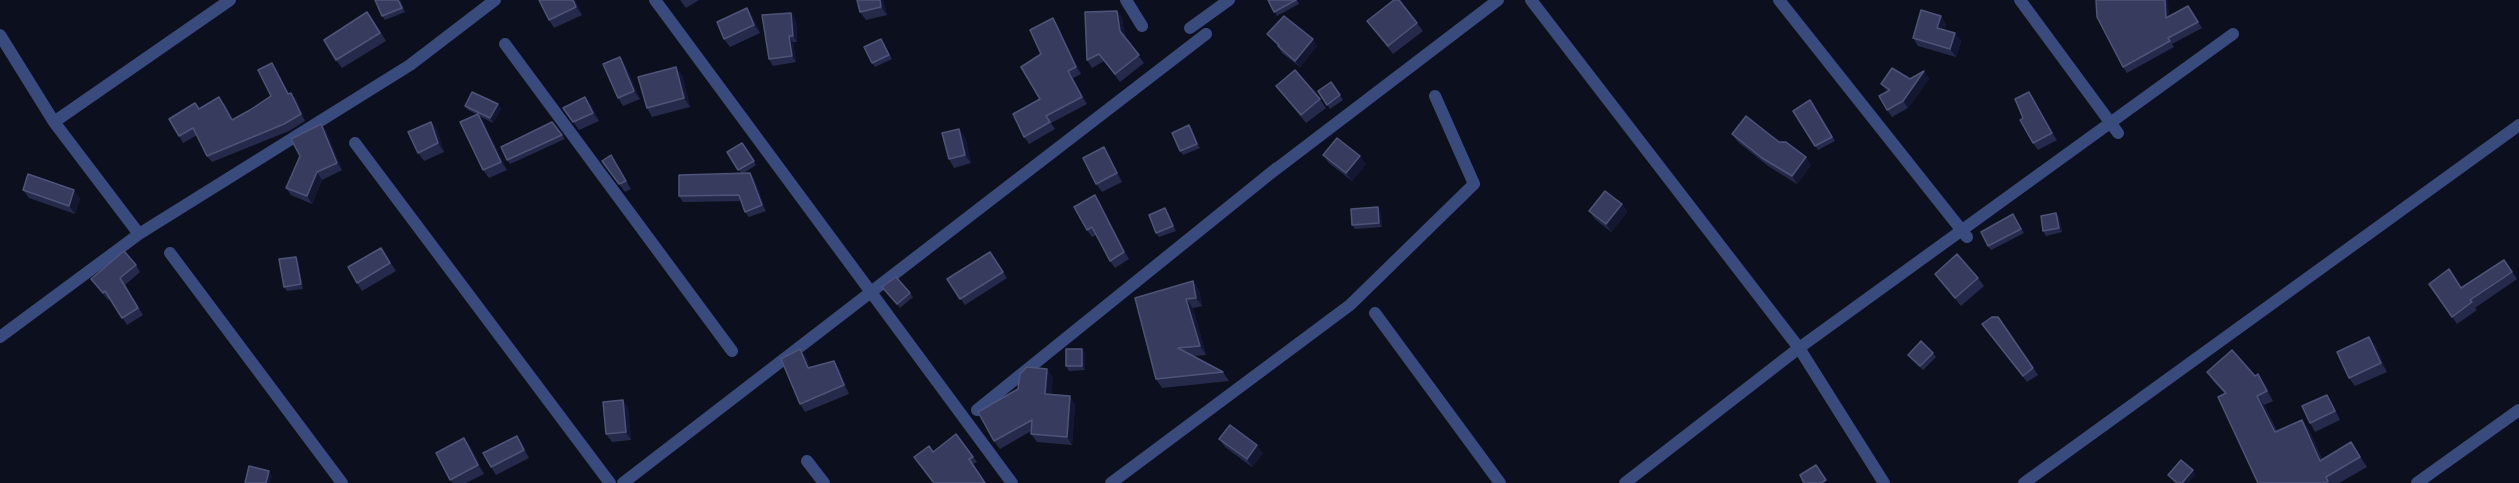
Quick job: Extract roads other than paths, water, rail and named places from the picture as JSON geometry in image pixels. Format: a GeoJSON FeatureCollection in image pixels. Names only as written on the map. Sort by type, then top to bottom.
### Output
{"type":"FeatureCollection","features":[{"type":"Feature","properties":{"kind":"street"},"geometry":{"type":"LineString","coordinates":[[54,122],[230,0]]}},
{"type":"Feature","properties":{"kind":"street"},"geometry":{"type":"LineString","coordinates":[[0,337],[139,234],[410,65],[495,0]]}},
{"type":"Feature","properties":{"kind":"street"},"geometry":{"type":"LineString","coordinates":[[655,0],[1012,483]]}},
{"type":"Feature","properties":{"kind":"street"},"geometry":{"type":"LineString","coordinates":[[1126,0],[1142,26]]}},
{"type":"Feature","properties":{"kind":"street"},"geometry":{"type":"LineString","coordinates":[[1190,28],[1229,0]]}},
{"type":"Feature","properties":{"kind":"street"},"geometry":{"type":"LineString","coordinates":[[1260,181],[1498,0]]}},
{"type":"Feature","properties":{"kind":"street"},"geometry":{"type":"LineString","coordinates":[[1531,0],[1799,348],[1884,483]]}},
{"type":"Feature","properties":{"kind":"street"},"geometry":{"type":"LineString","coordinates":[[1779,0],[1967,237]]}},
{"type":"Feature","properties":{"kind":"street"},"geometry":{"type":"LineString","coordinates":[[2020,0],[2118,133]]}},
{"type":"Feature","properties":{"kind":"street"},"geometry":{"type":"LineString","coordinates":[[0,34],[54,122],[139,234]]}},
{"type":"Feature","properties":{"kind":"street"},"geometry":{"type":"LineString","coordinates":[[623,483],[1206,34]]}},
{"type":"Feature","properties":{"kind":"street"},"geometry":{"type":"LineString","coordinates":[[1625,483],[1799,348],[2233,34]]}},
{"type":"Feature","properties":{"kind":"street"},"geometry":{"type":"LineString","coordinates":[[505,44],[732,351]]}},
{"type":"Feature","properties":{"kind":"street"},"geometry":{"type":"LineString","coordinates":[[1111,483],[1350,305],[1474,184],[1435,96]]}},
{"type":"Feature","properties":{"kind":"street"},"geometry":{"type":"LineString","coordinates":[[2024,483],[2519,125]]}},
{"type":"Feature","properties":{"kind":"street"},"geometry":{"type":"LineString","coordinates":[[355,143],[610,483]]}},
{"type":"Feature","properties":{"kind":"street"},"geometry":{"type":"LineString","coordinates":[[977,410],[1277,168]]}},
{"type":"Feature","properties":{"kind":"street"},"geometry":{"type":"LineString","coordinates":[[170,253],[342,483]]}},
{"type":"Feature","properties":{"kind":"street"},"geometry":{"type":"LineString","coordinates":[[1375,313],[1500,483]]}},
{"type":"Feature","properties":{"kind":"street"},"geometry":{"type":"LineString","coordinates":[[2417,483],[2519,410]]}},
{"type":"Feature","properties":{"kind":"street"},"geometry":{"type":"LineString","coordinates":[[807,461],[824,483]]}}]}
